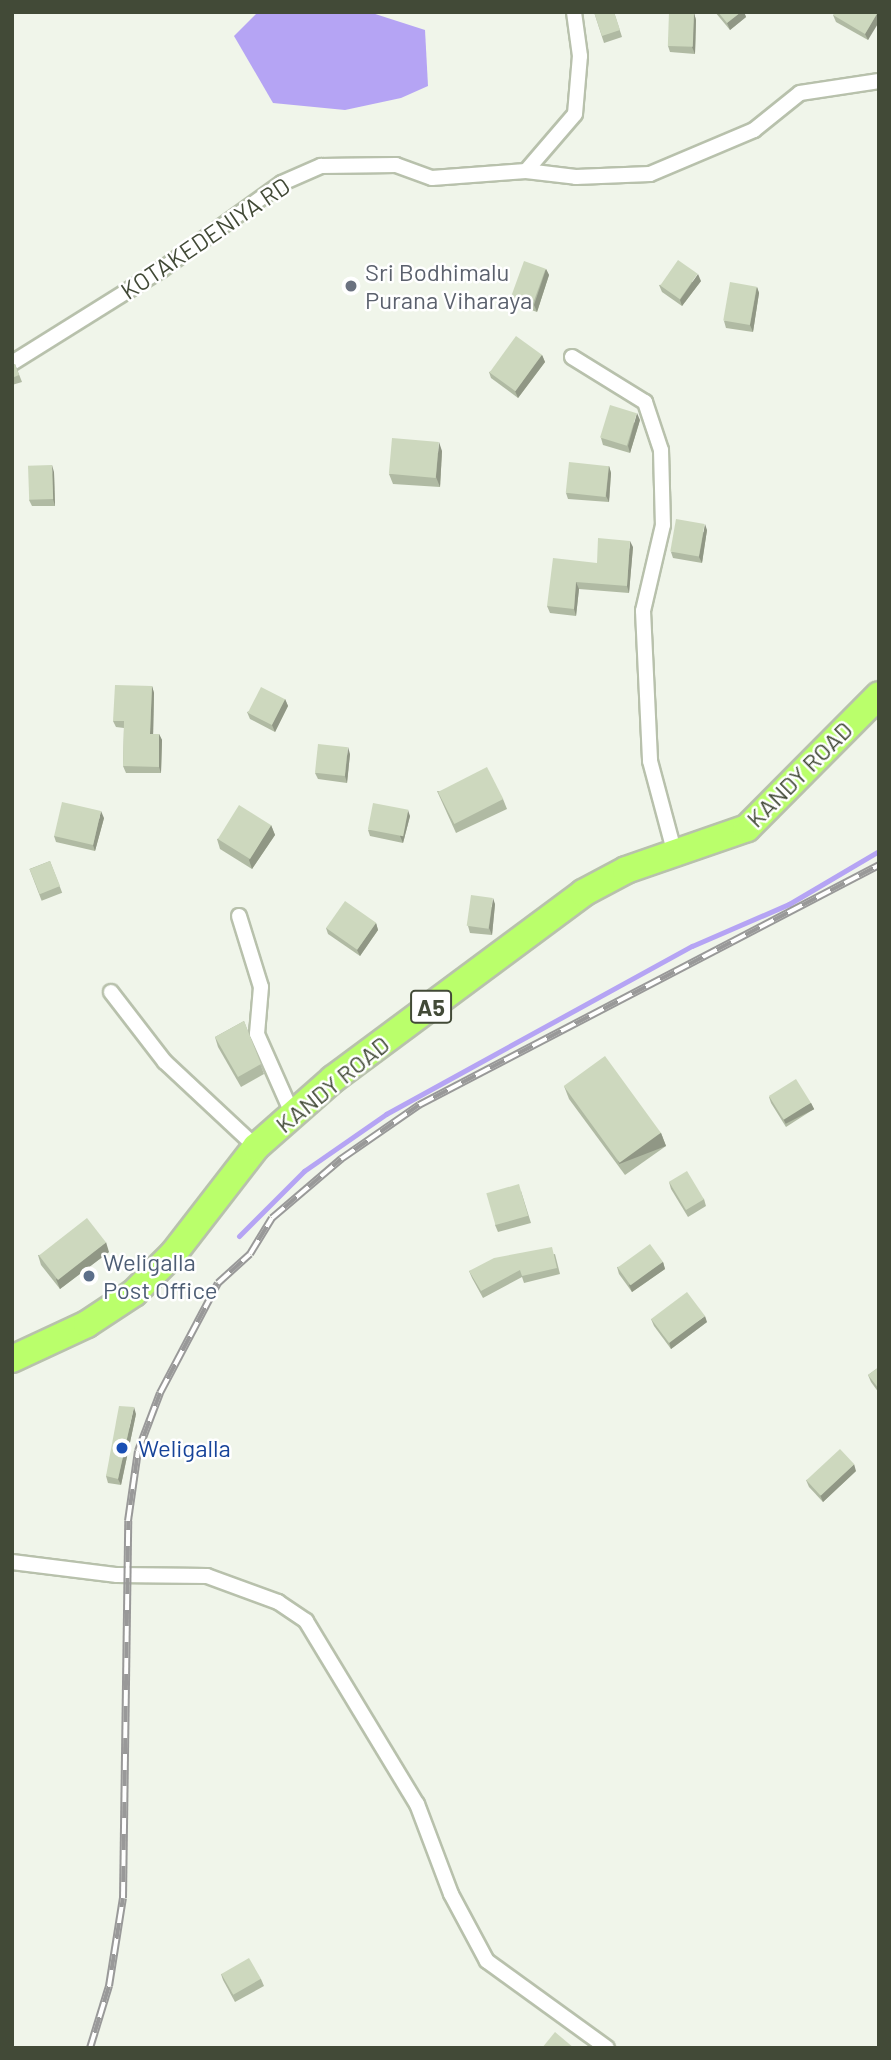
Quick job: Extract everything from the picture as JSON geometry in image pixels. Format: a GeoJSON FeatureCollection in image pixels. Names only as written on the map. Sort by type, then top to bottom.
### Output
{"type":"FeatureCollection","features":[{"type":"Feature","properties":{"kind":"highway","name":"KANDY ROAD"},"geometry":{"type":"LineString","coordinates":[[12,1359],[87,1324],[134,1293],[174,1253],[256,1147],[292,1113],[583,893],[626,870],[747,828],[879,695]]}},
{"type":"Feature","properties":{"kind":"street"},"geometry":{"type":"LineString","coordinates":[[526,171],[575,114],[580,56],[574,12]]}},
{"type":"Feature","properties":{"kind":"street","name":"KOTAKEDENIYA RD"},"geometry":{"type":"LineString","coordinates":[[12,363],[161,270],[282,183],[321,166],[396,165],[432,178],[526,171],[576,177],[650,174],[754,130],[800,93],[879,81]]}},
{"type":"Feature","properties":{"kind":"street"},"geometry":{"type":"LineString","coordinates":[[572,357],[645,402],[661,450],[663,526],[643,611],[650,761],[675,854]]}},
{"type":"Feature","properties":{"kind":"street"},"geometry":{"type":"LineString","coordinates":[[239,916],[261,988],[257,1034],[292,1113]]}},
{"type":"Feature","properties":{"kind":"street"},"geometry":{"type":"LineString","coordinates":[[111,992],[164,1062],[256,1147]]}},
{"type":"Feature","properties":{"kind":"street"},"geometry":{"type":"LineString","coordinates":[[12,1562],[117,1575],[207,1576],[278,1602],[306,1621],[417,1804],[451,1894],[487,1961],[607,2048]]}},
{"type":"Feature","properties":{"kind":"shaded area"},"geometry":{"type":"Polygon","coordinates":[[[258,12],[369,12],[425,30],[428,86],[401,98],[345,110],[273,103],[234,36],[258,12]]]}},
{"type":"Feature","properties":{"kind":"building"},"geometry":{"type":"Polygon","coordinates":[[[594,12],[614,12],[620,30],[602,36],[594,12]]]}},
{"type":"Feature","properties":{"kind":"building"},"geometry":{"type":"Polygon","coordinates":[[[669,12],[694,13],[693,47],[668,46],[669,12]]]}},
{"type":"Feature","properties":{"kind":"building"},"geometry":{"type":"Polygon","coordinates":[[[718,12],[741,12],[727,23],[718,12]]]}},
{"type":"Feature","properties":{"kind":"building"},"geometry":{"type":"Polygon","coordinates":[[[835,12],[878,12],[865,34],[833,15],[835,12]]]}},
{"type":"Feature","properties":{"kind":"building"},"geometry":{"type":"Polygon","coordinates":[[[678,260],[698,274],[680,299],[660,285],[678,260]]]}},
{"type":"Feature","properties":{"kind":"building"},"geometry":{"type":"Polygon","coordinates":[[[524,261],[546,269],[532,306],[511,298],[524,261]]]}},
{"type":"Feature","properties":{"kind":"building"},"geometry":{"type":"Polygon","coordinates":[[[730,282],[757,287],[750,325],[723,320],[730,282]]]}},
{"type":"Feature","properties":{"kind":"building"},"geometry":{"type":"Polygon","coordinates":[[[516,336],[542,355],[515,391],[490,372],[516,336]]]}},
{"type":"Feature","properties":{"kind":"building"},"geometry":{"type":"Polygon","coordinates":[[[12,364],[15,364],[19,375],[12,378],[12,364]]]}},
{"type":"Feature","properties":{"kind":"building"},"geometry":{"type":"Polygon","coordinates":[[[610,405],[637,413],[627,446],[600,438],[610,405]]]}},
{"type":"Feature","properties":{"kind":"building"},"geometry":{"type":"Polygon","coordinates":[[[392,438],[439,442],[436,478],[389,474],[392,438]]]}},
{"type":"Feature","properties":{"kind":"building"},"geometry":{"type":"Polygon","coordinates":[[[569,462],[609,466],[606,497],[566,493],[569,462]]]}},
{"type":"Feature","properties":{"kind":"building"},"geometry":{"type":"Polygon","coordinates":[[[52,465],[53,499],[29,500],[28,466],[52,465]]]}},
{"type":"Feature","properties":{"kind":"building"},"geometry":{"type":"Polygon","coordinates":[[[676,519],[705,524],[699,557],[670,551],[676,519]]]}},
{"type":"Feature","properties":{"kind":"building"},"geometry":{"type":"Polygon","coordinates":[[[598,538],[630,541],[627,586],[576,582],[574,609],[547,606],[553,558],[597,563],[598,538]]]}},
{"type":"Feature","properties":{"kind":"building"},"geometry":{"type":"Polygon","coordinates":[[[115,685],[152,686],[150,734],[159,734],[159,767],[123,766],[124,721],[113,721],[115,685]]]}},
{"type":"Feature","properties":{"kind":"building"},"geometry":{"type":"Polygon","coordinates":[[[261,687],[285,699],[272,725],[248,713],[261,687]]]}},
{"type":"Feature","properties":{"kind":"building"},"geometry":{"type":"Polygon","coordinates":[[[318,744],[348,747],[345,776],[315,773],[318,744]]]}},
{"type":"Feature","properties":{"kind":"building"},"geometry":{"type":"Polygon","coordinates":[[[487,767],[503,799],[454,824],[438,792],[487,767]]]}},
{"type":"Feature","properties":{"kind":"building"},"geometry":{"type":"Polygon","coordinates":[[[62,802],[101,811],[93,845],[54,836],[62,802]]]}},
{"type":"Feature","properties":{"kind":"building"},"geometry":{"type":"Polygon","coordinates":[[[373,803],[408,810],[403,836],[368,830],[373,803]]]}},
{"type":"Feature","properties":{"kind":"building"},"geometry":{"type":"Polygon","coordinates":[[[239,805],[271,825],[250,859],[218,839],[239,805]]]}},
{"type":"Feature","properties":{"kind":"building"},"geometry":{"type":"Polygon","coordinates":[[[50,861],[60,886],[40,894],[30,869],[50,861]]]}},
{"type":"Feature","properties":{"kind":"building"},"geometry":{"type":"Polygon","coordinates":[[[471,895],[493,898],[488,929],[467,926],[471,895]]]}},
{"type":"Feature","properties":{"kind":"building"},"geometry":{"type":"Polygon","coordinates":[[[345,901],[376,923],[357,950],[326,928],[345,901]]]}},
{"type":"Feature","properties":{"kind":"building"},"geometry":{"type":"Polygon","coordinates":[[[244,1021],[261,1064],[238,1077],[215,1037],[244,1021]]]}},
{"type":"Feature","properties":{"kind":"building"},"geometry":{"type":"Polygon","coordinates":[[[605,1056],[661,1133],[620,1163],[564,1086],[605,1056]]]}},
{"type":"Feature","properties":{"kind":"building"},"geometry":{"type":"Polygon","coordinates":[[[796,1079],[811,1103],[784,1120],[769,1096],[796,1079]]]}},
{"type":"Feature","properties":{"kind":"building"},"geometry":{"type":"Polygon","coordinates":[[[687,1171],[704,1199],[686,1210],[669,1182],[687,1171]]]}},
{"type":"Feature","properties":{"kind":"building"},"geometry":{"type":"Polygon","coordinates":[[[519,1184],[528,1216],[495,1225],[486,1193],[519,1184]]]}},
{"type":"Feature","properties":{"kind":"building"},"geometry":{"type":"Polygon","coordinates":[[[87,1218],[106,1242],[58,1280],[39,1256],[87,1218]]]}},
{"type":"Feature","properties":{"kind":"building"},"geometry":{"type":"Polygon","coordinates":[[[650,1244],[663,1262],[631,1285],[618,1268],[650,1244]]]}},
{"type":"Feature","properties":{"kind":"building"},"geometry":{"type":"Polygon","coordinates":[[[552,1247],[557,1268],[522,1276],[520,1270],[481,1291],[469,1271],[494,1258],[552,1247]]]}},
{"type":"Feature","properties":{"kind":"building"},"geometry":{"type":"Polygon","coordinates":[[[687,1292],[705,1316],[669,1343],[651,1319],[687,1292]]]}},
{"type":"Feature","properties":{"kind":"building"},"geometry":{"type":"Polygon","coordinates":[[[879,1367],[879,1389],[868,1375],[879,1367]]]}},
{"type":"Feature","properties":{"kind":"building","name":"Weligalla"},"geometry":{"type":"Polygon","coordinates":[[[119,1406],[134,1407],[118,1479],[106,1476],[119,1406]]]}},
{"type":"Feature","properties":{"kind":"building"},"geometry":{"type":"Polygon","coordinates":[[[840,1449],[854,1464],[821,1496],[806,1480],[840,1449]]]}},
{"type":"Feature","properties":{"kind":"building"},"geometry":{"type":"Polygon","coordinates":[[[249,1958],[261,1979],[233,1995],[221,1974],[249,1958]]]}},
{"type":"Feature","properties":{"kind":"building"},"geometry":{"type":"Polygon","coordinates":[[[555,2032],[574,2048],[542,2048],[555,2032]]]}},
{"type":"Feature","properties":{"kind":"waterway"},"geometry":{"type":"LineString","coordinates":[[239,1236],[304,1171],[386,1114],[692,946],[789,904],[879,851]]}},
{"type":"Feature","properties":{"kind":"railway"},"geometry":{"type":"LineString","coordinates":[[90,2048],[109,1986],[123,1898],[128,1521],[138,1451],[160,1393],[218,1283],[250,1254],[272,1218],[341,1159],[419,1105],[879,865]]}},
{"type":"Feature","properties":{"kind":"place","name":"Sri Bodhimalu Purana Viharaya"},"geometry":{"type":"Point","coordinates":[351,286]}},
{"type":"Feature","properties":{"kind":"place","name":"Weligalla Post Office"},"geometry":{"type":"Point","coordinates":[89,1276]}},
{"type":"Feature","properties":{"kind":"place","name":"Weligalla"},"geometry":{"type":"Point","coordinates":[122,1448]}}]}
